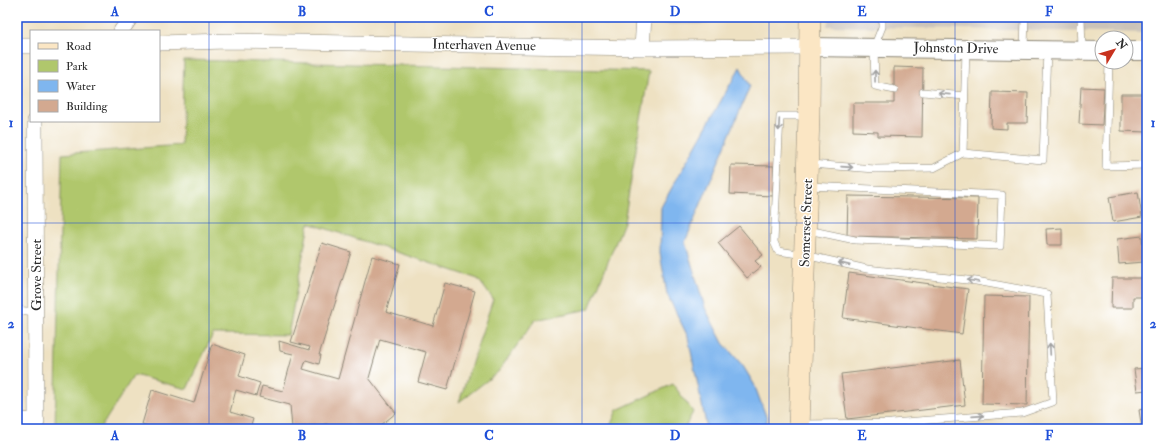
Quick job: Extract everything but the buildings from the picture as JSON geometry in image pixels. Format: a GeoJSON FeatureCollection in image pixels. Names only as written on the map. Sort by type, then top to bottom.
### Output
{"type":"FeatureCollection","features":[{"type":"Feature","properties":{"kind":"main road","name":"Somerset Street"},"geometry":{"type":"LineString","coordinates":[[799,426],[808,164],[810,17]]}},
{"type":"Feature","properties":{"kind":"street"},"geometry":{"type":"LineString","coordinates":[[122,30],[131,17]]}},
{"type":"Feature","properties":{"kind":"street"},"geometry":{"type":"LineString","coordinates":[[642,48],[644,17]]}},
{"type":"Feature","properties":{"kind":"street","name":"Interhaven Avenue"},"geometry":{"type":"LineString","coordinates":[[160,43],[227,41],[642,48],[809,47]]}},
{"type":"Feature","properties":{"kind":"street"},"geometry":{"type":"LineString","coordinates":[[17,46],[30,46]]}},
{"type":"Feature","properties":{"kind":"street","name":"Johnston Drive"},"geometry":{"type":"LineString","coordinates":[[809,47],[1094,51]]}},
{"type":"Feature","properties":{"kind":"street"},"geometry":{"type":"LineString","coordinates":[[1134,51],[1147,51]]}},
{"type":"Feature","properties":{"kind":"street","name":"Grove Street"},"geometry":{"type":"LineString","coordinates":[[35,122],[36,425]]}},
{"type":"Feature","properties":{"kind":"street"},"geometry":{"type":"LineString","coordinates":[[17,420],[36,425]]}},
{"type":"Feature","properties":{"kind":"lane"},"geometry":{"type":"LineString","coordinates":[[882,17],[882,27],[874,47],[875,86],[895,90]]}},
{"type":"Feature","properties":{"kind":"lane"},"geometry":{"type":"LineString","coordinates":[[1024,49],[1025,17]]}},
{"type":"Feature","properties":{"kind":"lane"},"geometry":{"type":"LineString","coordinates":[[1081,17],[1082,51]]}},
{"type":"Feature","properties":{"kind":"lane"},"geometry":{"type":"LineString","coordinates":[[963,153],[966,49]]}},
{"type":"Feature","properties":{"kind":"lane"},"geometry":{"type":"LineString","coordinates":[[808,164],[875,168],[934,168],[963,153],[1043,160],[1047,50]]}},
{"type":"Feature","properties":{"kind":"lane"},"geometry":{"type":"LineString","coordinates":[[1110,70],[1106,166],[1147,165]]}},
{"type":"Feature","properties":{"kind":"lane"},"geometry":{"type":"LineString","coordinates":[[923,92],[964,96]]}},
{"type":"Feature","properties":{"kind":"lane"},"geometry":{"type":"LineString","coordinates":[[799,426],[891,423],[1022,413],[1053,402],[1047,294],[976,281],[866,269],[805,255],[778,251],[774,242],[780,116],[809,116]]}},
{"type":"Feature","properties":{"kind":"lane"},"geometry":{"type":"LineString","coordinates":[[806,230],[856,240],[1000,246],[1002,195],[807,186]]}},
{"type":"Feature","properties":{"kind":"lane"},"geometry":{"type":"LineString","coordinates":[[17,310],[36,312]]}},
{"type":"Feature","properties":{"kind":"shaded area"},"geometry":{"type":"Polygon","coordinates":[[[602,17],[710,17],[707,24],[602,25],[602,17]]]}},
{"type":"Feature","properties":{"kind":"shaded area"},"geometry":{"type":"Polygon","coordinates":[[[830,17],[1147,17],[1147,33],[1134,33],[1134,30],[1094,30],[1094,32],[827,26],[830,17]]]}},
{"type":"Feature","properties":{"kind":"green space"},"geometry":{"type":"Polygon","coordinates":[[[184,60],[649,71],[624,222],[589,309],[535,320],[498,372],[459,402],[493,299],[478,279],[309,223],[288,335],[213,334],[187,389],[134,375],[100,429],[55,429],[62,154],[181,145],[184,60]]]}},
{"type":"Feature","properties":{"kind":"green space"},"geometry":{"type":"Polygon","coordinates":[[[673,384],[693,412],[684,429],[609,429],[617,410],[673,384]]]}},
{"type":"Feature","properties":{"kind":"water"},"geometry":{"type":"Polygon","coordinates":[[[740,67],[750,86],[685,242],[705,308],[723,343],[743,366],[754,384],[767,419],[766,429],[707,429],[688,337],[667,294],[660,253],[661,207],[740,67]]]}}]}
